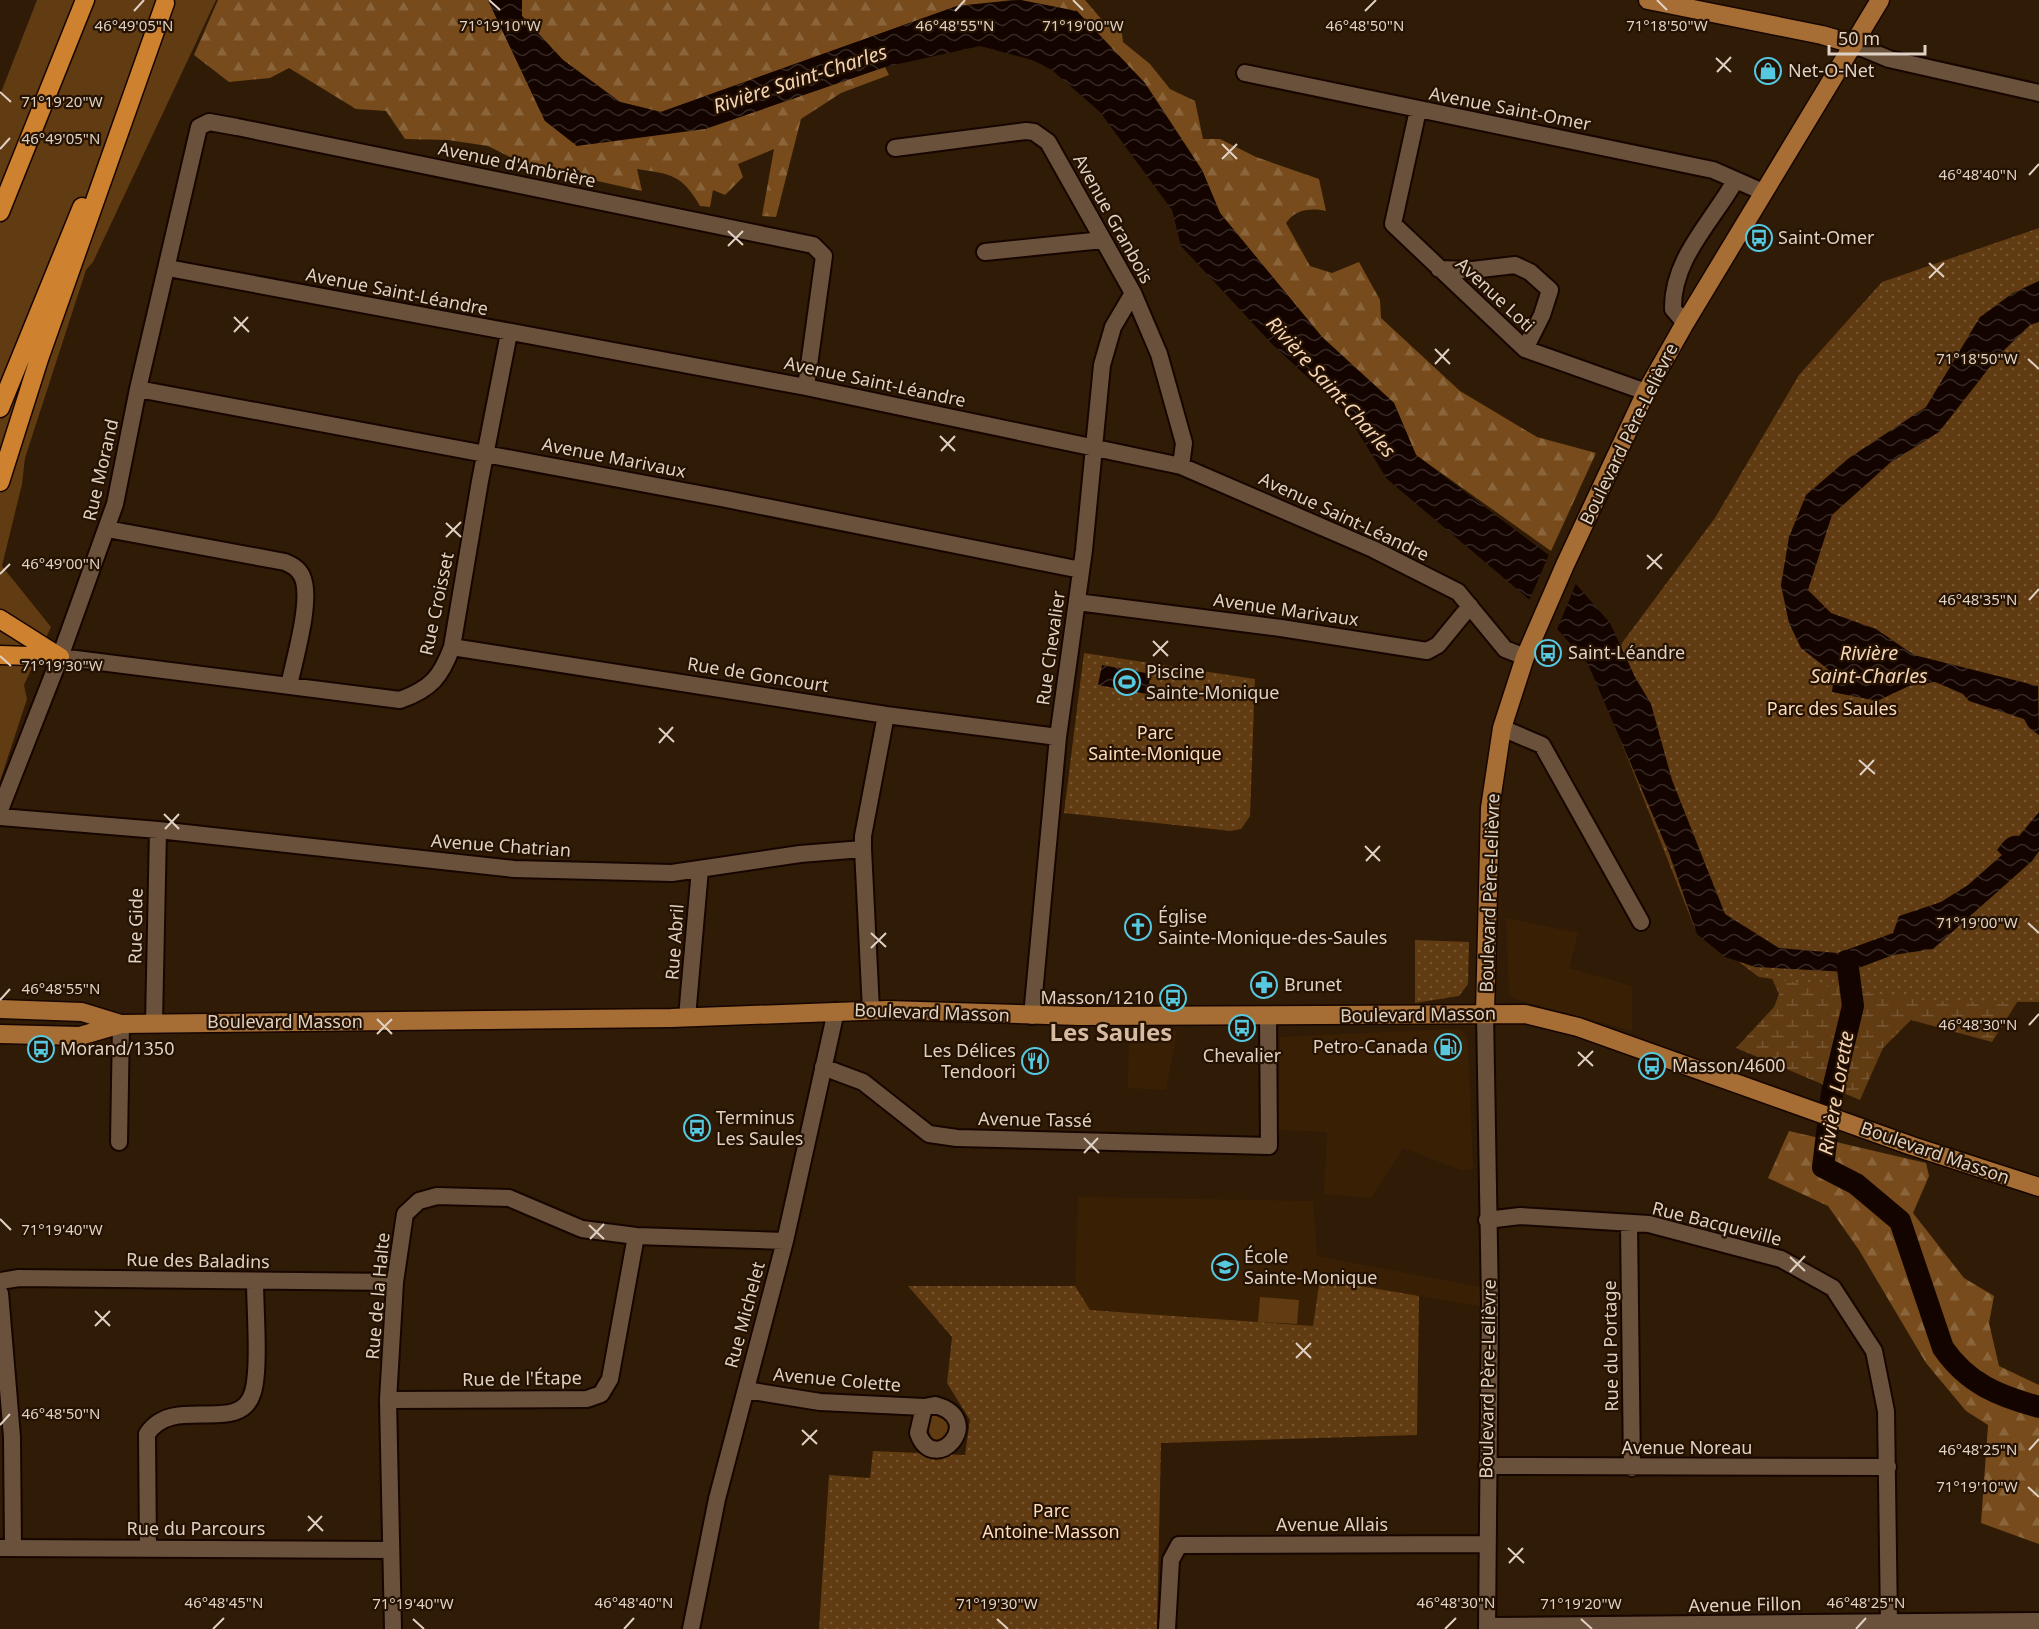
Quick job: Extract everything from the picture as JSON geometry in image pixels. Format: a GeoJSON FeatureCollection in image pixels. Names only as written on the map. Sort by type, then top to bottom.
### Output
{"type":"FeatureCollection","features":[{"type":"Feature","properties":{"kind":"highway"},"geometry":{"type":"LineString","coordinates":[[0,408],[165,1]]}},
{"type":"Feature","properties":{"kind":"highway"},"geometry":{"type":"LineString","coordinates":[[0,482],[39,359],[165,1]]}},
{"type":"Feature","properties":{"kind":"highway"},"geometry":{"type":"LineString","coordinates":[[0,185],[82,7]]}},
{"type":"Feature","properties":{"kind":"highway"},"geometry":{"type":"LineString","coordinates":[[0,212],[82,7]]}},
{"type":"Feature","properties":{"kind":"highway"},"geometry":{"type":"LineString","coordinates":[[0,619],[60,657]]}},
{"type":"Feature","properties":{"kind":"highway"},"geometry":{"type":"LineString","coordinates":[[0,655],[60,657]]}},
{"type":"Feature","properties":{"kind":"main road"},"geometry":{"type":"LineString","coordinates":[[1648,0],[1822,35],[1853,44]]}},
{"type":"Feature","properties":{"kind":"main road","name":"Boulevard Père-Lelièvre"},"geometry":{"type":"LineString","coordinates":[[1485,1013],[1490,808],[1502,728],[1525,657],[1565,565],[1646,392],[1763,192],[1880,0]]}},
{"type":"Feature","properties":{"kind":"main road","name":"Boulevard Masson"},"geometry":{"type":"LineString","coordinates":[[0,1009],[82,1012],[121,1024]]}},
{"type":"Feature","properties":{"kind":"main road","name":"Boulevard Masson"},"geometry":{"type":"LineString","coordinates":[[0,1034],[80,1036],[121,1024],[154,1023],[687,1017],[871,1010],[1032,1016],[1526,1014],[1578,1027],[2039,1187]]}},
{"type":"Feature","properties":{"kind":"street"},"geometry":{"type":"LineString","coordinates":[[1853,44],[1889,58],[2039,93]]}},
{"type":"Feature","properties":{"kind":"street","name":"Avenue Saint-Omer"},"geometry":{"type":"LineString","coordinates":[[1245,73],[1713,170],[1763,192]]}},
{"type":"Feature","properties":{"kind":"street","name":"Avenue Loti"},"geometry":{"type":"LineString","coordinates":[[1418,110],[1393,224],[1525,349],[1646,392]]}},
{"type":"Feature","properties":{"kind":"street","name":"Avenue d'Ambrière"},"geometry":{"type":"LineString","coordinates":[[199,127],[209,122],[237,127],[801,243],[820,249],[824,256],[806,387]]}},
{"type":"Feature","properties":{"kind":"street","name":"Rue Morand"},"geometry":{"type":"LineString","coordinates":[[0,810],[60,657],[115,504],[138,390],[199,127]]}},
{"type":"Feature","properties":{"kind":"street","name":"Avenue Granbois"},"geometry":{"type":"LineString","coordinates":[[895,148],[1034,132],[1048,142],[1133,293],[1159,354],[1178,414],[1184,443],[1181,466]]}},
{"type":"Feature","properties":{"kind":"street"},"geometry":{"type":"LineString","coordinates":[[1685,323],[1673,309],[1672,294],[1678,276],[1698,235],[1735,181]]}},
{"type":"Feature","properties":{"kind":"street"},"geometry":{"type":"LineString","coordinates":[[985,252],[1103,240]]}},
{"type":"Feature","properties":{"kind":"street","name":"Avenue Loti"},"geometry":{"type":"LineString","coordinates":[[1439,269],[1472,270],[1515,266],[1530,273],[1550,290],[1542,315],[1525,349]]}},
{"type":"Feature","properties":{"kind":"street","name":"Avenue Saint-Léandre"},"geometry":{"type":"LineString","coordinates":[[168,268],[806,387],[1181,466],[1373,549],[1458,592],[1505,649],[1525,657]]}},
{"type":"Feature","properties":{"kind":"street","name":"Rue Chevalier"},"geometry":{"type":"LineString","coordinates":[[1032,1016],[1058,737],[1081,570],[1102,365],[1113,327],[1133,293]]}},
{"type":"Feature","properties":{"kind":"street","name":"Rue Croisset"},"geometry":{"type":"LineString","coordinates":[[60,657],[400,699],[421,693],[442,672],[452,647],[485,453],[509,333]]}},
{"type":"Feature","properties":{"kind":"street","name":"Avenue Marivaux"},"geometry":{"type":"LineString","coordinates":[[138,390],[485,453],[1081,570]]}},
{"type":"Feature","properties":{"kind":"street"},"geometry":{"type":"LineString","coordinates":[[107,529],[285,562],[295,567],[304,582],[305,597],[289,686]]}},
{"type":"Feature","properties":{"kind":"street","name":"Avenue Marivaux"},"geometry":{"type":"LineString","coordinates":[[1077,603],[1281,628],[1427,651],[1438,645],[1470,606]]}},
{"type":"Feature","properties":{"kind":"street","name":"Rue de Goncourt"},"geometry":{"type":"LineString","coordinates":[[452,647],[886,715],[1058,737]]}},
{"type":"Feature","properties":{"kind":"street"},"geometry":{"type":"LineString","coordinates":[[871,1010],[863,836],[886,715]]}},
{"type":"Feature","properties":{"kind":"street"},"geometry":{"type":"LineString","coordinates":[[1502,728],[1542,745],[1641,922]]}},
{"type":"Feature","properties":{"kind":"street","name":"Avenue Chatrian"},"geometry":{"type":"LineString","coordinates":[[0,817],[158,830],[514,869],[672,873],[800,854],[863,849]]}},
{"type":"Feature","properties":{"kind":"street","name":"Rue Gide"},"geometry":{"type":"LineString","coordinates":[[154,1023],[158,830]]}},
{"type":"Feature","properties":{"kind":"street","name":"Rue Abril"},"geometry":{"type":"LineString","coordinates":[[687,1017],[700,869]]}},
{"type":"Feature","properties":{"kind":"street","name":"Rue Michelet"},"geometry":{"type":"LineString","coordinates":[[691,1629],[715,1510],[785,1241],[836,1011]]}},
{"type":"Feature","properties":{"kind":"street","name":"Boulevard Père-Lelièvre"},"geometry":{"type":"LineString","coordinates":[[1485,1013],[1490,1304],[1487,1628]]}},
{"type":"Feature","properties":{"kind":"street","name":"Avenue Tassé"},"geometry":{"type":"LineString","coordinates":[[823,1066],[863,1082],[929,1134],[957,1138],[1269,1146],[1268,1016]]}},
{"type":"Feature","properties":{"kind":"street"},"geometry":{"type":"LineString","coordinates":[[119,1142],[121,1024]]}},
{"type":"Feature","properties":{"kind":"street","name":"Rue de la Halte"},"geometry":{"type":"LineString","coordinates":[[393,1629],[388,1400],[395,1282],[405,1214],[419,1201],[437,1196],[509,1198],[582,1229],[636,1236],[785,1241]]}},
{"type":"Feature","properties":{"kind":"street","name":"Rue Bacqueville"},"geometry":{"type":"LineString","coordinates":[[1487,1220],[1520,1216],[1649,1224],[1781,1259],[1833,1288],[1874,1351],[1886,1411],[1889,1623]]}},
{"type":"Feature","properties":{"kind":"street","name":"Rue du Portage"},"geometry":{"type":"LineString","coordinates":[[1629,1224],[1632,1468]]}},
{"type":"Feature","properties":{"kind":"street","name":"Rue de l'Étape"},"geometry":{"type":"LineString","coordinates":[[388,1400],[587,1398],[601,1394],[610,1379],[636,1236]]}},
{"type":"Feature","properties":{"kind":"street","name":"Rue des Baladins"},"geometry":{"type":"LineString","coordinates":[[0,1281],[19,1278],[395,1282]]}},
{"type":"Feature","properties":{"kind":"street"},"geometry":{"type":"LineString","coordinates":[[147,1548],[147,1434],[154,1423],[167,1416],[229,1413],[239,1411],[248,1403],[255,1384],[255,1281]]}},
{"type":"Feature","properties":{"kind":"street"},"geometry":{"type":"LineString","coordinates":[[0,1293],[6,1437],[6,1548]]}},
{"type":"Feature","properties":{"kind":"street","name":"Avenue Colette"},"geometry":{"type":"LineString","coordinates":[[746,1390],[820,1402],[924,1407]]}},
{"type":"Feature","properties":{"kind":"street","name":"Avenue Noreau"},"geometry":{"type":"LineString","coordinates":[[1487,1466],[1888,1467]]}},
{"type":"Feature","properties":{"kind":"street","name":"Avenue Allais"},"geometry":{"type":"LineString","coordinates":[[1167,1629],[1171,1560],[1179,1545],[1486,1545]]}},
{"type":"Feature","properties":{"kind":"street","name":"Rue du Parcours"},"geometry":{"type":"LineString","coordinates":[[6,1548],[391,1550]]}},
{"type":"Feature","properties":{"kind":"street","name":"Avenue Fillon"},"geometry":{"type":"LineString","coordinates":[[1487,1628],[2039,1621]]}},
{"type":"Feature","properties":{"kind":"shaded area"},"geometry":{"type":"Polygon","coordinates":[[[1506,918],[1578,933],[1569,968],[1632,986],[1632,1031],[1515,999],[1509,994],[1506,918]]]}},
{"type":"Feature","properties":{"kind":"shaded area"},"geometry":{"type":"Polygon","coordinates":[[[1461,1030],[1466,1035],[1468,1045],[1473,1169],[1461,1170],[1403,1148],[1371,1198],[1324,1194],[1327,1132],[1278,1130],[1280,1037],[1461,1030]]]}},
{"type":"Feature","properties":{"kind":"shaded area"},"geometry":{"type":"Polygon","coordinates":[[[1129,1031],[1177,1031],[1166,1090],[1128,1088],[1129,1031]]]}},
{"type":"Feature","properties":{"kind":"shaded area","name":"École Sainte-Monique"},"geometry":{"type":"Polygon","coordinates":[[[1078,1197],[1313,1201],[1317,1256],[1480,1287],[1484,1307],[1320,1279],[1314,1326],[1090,1310],[1075,1286],[1078,1197]]]}},
{"type":"Feature","properties":{"kind":"green space"},"geometry":{"type":"Polygon","coordinates":[[[37,0],[216,0],[93,262],[86,270],[25,458],[22,484],[2,566],[51,627],[24,685],[27,699],[0,781],[0,95],[37,0]]]}},
{"type":"Feature","properties":{"kind":"green space"},"geometry":{"type":"Polygon","coordinates":[[[218,0],[488,0],[545,121],[705,129],[885,67],[889,75],[841,93],[801,119],[776,217],[762,216],[774,149],[738,164],[743,177],[725,195],[713,190],[710,207],[700,206],[687,187],[667,174],[637,169],[642,191],[584,178],[579,170],[544,174],[488,146],[448,140],[405,139],[386,111],[356,109],[289,68],[270,78],[229,82],[194,55],[218,0]]]}},
{"type":"Feature","properties":{"kind":"green space"},"geometry":{"type":"Polygon","coordinates":[[[522,0],[1012,0],[957,6],[661,112],[620,102],[563,60],[522,16],[522,0]]]}},
{"type":"Feature","properties":{"kind":"green space"},"geometry":{"type":"Polygon","coordinates":[[[1021,0],[1085,0],[1108,27],[1121,26],[1123,42],[1150,64],[1170,89],[1195,101],[1203,139],[1220,139],[1256,157],[1319,179],[1326,211],[1299,212],[1286,223],[1310,266],[1332,273],[1359,262],[1380,300],[1381,318],[1460,391],[1537,437],[1596,453],[1551,551],[1416,455],[1394,403],[1322,337],[1220,213],[1202,170],[1021,0]]]}},
{"type":"Feature","properties":{"kind":"green space","name":"Parc des Saules"},"geometry":{"type":"Polygon","coordinates":[[[2039,228],[2039,1002],[1931,1001],[1759,977],[1695,929],[1596,678],[1715,518],[1799,375],[1882,282],[2039,228]]]}},
{"type":"Feature","properties":{"kind":"green space","name":"Parc Sainte-Monique"},"geometry":{"type":"Polygon","coordinates":[[[1084,653],[1255,679],[1250,816],[1241,829],[1231,831],[1064,813],[1084,653]]]}},
{"type":"Feature","properties":{"kind":"green space"},"geometry":{"type":"Polygon","coordinates":[[[1415,940],[1469,942],[1468,984],[1459,996],[1415,1003],[1415,940]]]}},
{"type":"Feature","properties":{"kind":"green space"},"geometry":{"type":"Polygon","coordinates":[[[1762,957],[2026,988],[1992,1042],[1911,1020],[1883,1048],[1860,1100],[1736,1048],[1774,1007],[1779,994],[1762,957]]]}},
{"type":"Feature","properties":{"kind":"green space"},"geometry":{"type":"Polygon","coordinates":[[[1789,1131],[1926,1163],[1929,1176],[1913,1213],[1964,1278],[1994,1296],[1989,1323],[1999,1366],[2039,1385],[2039,1544],[1981,1523],[1988,1425],[1966,1411],[1926,1363],[1859,1250],[1828,1206],[1768,1178],[1789,1131]]]}},
{"type":"Feature","properties":{"kind":"green space","name":"Parc Antoine-Masson"},"geometry":{"type":"Polygon","coordinates":[[[1320,1279],[1419,1296],[1417,1435],[1161,1443],[1157,1629],[819,1629],[829,1475],[870,1478],[873,1451],[965,1455],[970,1420],[947,1383],[952,1337],[908,1286],[1075,1286],[1090,1310],[1313,1326],[1320,1279]]]}},
{"type":"Feature","properties":{"kind":"green space"},"geometry":{"type":"Polygon","coordinates":[[[1260,1297],[1299,1300],[1297,1324],[1258,1322],[1260,1297]]]}},
{"type":"Feature","properties":{"kind":"green space"},"geometry":{"type":"Polygon","coordinates":[[[929,1411],[941,1412],[951,1431],[939,1443],[930,1434],[929,1411]]]}},
{"type":"Feature","properties":{"kind":"water","name":"Rivière Saint-Charles"},"geometry":{"type":"Polygon","coordinates":[[[488,0],[522,0],[522,16],[563,60],[620,102],[661,112],[957,6],[1021,0],[1077,11],[1145,83],[1202,170],[1220,213],[1322,337],[1394,403],[1416,455],[1554,559],[1610,623],[1635,677],[1651,704],[1672,780],[1725,914],[1779,948],[1838,953],[1893,933],[1899,916],[1941,902],[1968,885],[2002,855],[1997,850],[2004,842],[2009,837],[2019,836],[2039,812],[2039,851],[2032,861],[1933,949],[1893,955],[1848,972],[1755,967],[1725,957],[1697,934],[1669,853],[1588,664],[1538,607],[1387,479],[1346,413],[1273,345],[1181,246],[1172,210],[1100,112],[1052,70],[1032,60],[980,46],[885,67],[705,129],[577,146],[545,121],[488,0]]]}},
{"type":"Feature","properties":{"kind":"water","name":"Rivière Saint-Charles"},"geometry":{"type":"Polygon","coordinates":[[[2039,281],[2039,322],[2030,325],[2000,354],[1939,432],[1891,462],[1832,515],[1808,590],[1831,613],[1876,629],[1914,655],[2038,686],[2039,735],[2029,728],[2024,719],[1969,701],[1963,694],[1935,682],[1909,686],[1877,701],[1832,692],[1834,674],[1801,648],[1789,623],[1781,585],[1789,537],[1806,495],[1849,458],[1926,407],[1980,317],[2013,293],[2039,281]]]}},
{"type":"Feature","properties":{"kind":"water"},"geometry":{"type":"Polygon","coordinates":[[[1102,665],[1151,674],[1147,694],[1098,685],[1102,665]]]}},
{"type":"Feature","properties":{"kind":"pier"},"geometry":{"type":"Polygon","coordinates":[[[1550,552],[1577,581],[1556,632],[1528,603],[1550,552]]]}},
{"type":"Feature","properties":{"kind":"waterway","name":"Rivière Lorette"},"geometry":{"type":"LineString","coordinates":[[1847,961],[1853,1006],[1832,1093],[1823,1167],[1856,1184],[1900,1221],[1943,1348],[1953,1360],[1963,1371],[1985,1387],[2039,1407]]}},
{"type":"Feature","properties":{"kind":"place","name":"Net-O-Net"},"geometry":{"type":"Point","coordinates":[1768,71]}},
{"type":"Feature","properties":{"kind":"place","name":"Saint-Omer"},"geometry":{"type":"Point","coordinates":[1759,238]}},
{"type":"Feature","properties":{"kind":"place","name":"Saint-Léandre"},"geometry":{"type":"Point","coordinates":[1548,653]}},
{"type":"Feature","properties":{"kind":"place","name":"Piscine Sainte-Monique"},"geometry":{"type":"Point","coordinates":[1127,682]}},
{"type":"Feature","properties":{"kind":"place","name":"Église Sainte-Monique-des-Saules"},"geometry":{"type":"Point","coordinates":[1138,927]}},
{"type":"Feature","properties":{"kind":"place","name":"Brunet"},"geometry":{"type":"Point","coordinates":[1264,985]}},
{"type":"Feature","properties":{"kind":"place","name":"Masson/1210"},"geometry":{"type":"Point","coordinates":[1173,998]}},
{"type":"Feature","properties":{"kind":"place","name":"Chevalier"},"geometry":{"type":"Point","coordinates":[1242,1028]}},
{"type":"Feature","properties":{"kind":"place","name":"Petro-Canada"},"geometry":{"type":"Point","coordinates":[1448,1047]}},
{"type":"Feature","properties":{"kind":"place","name":"Morand/1350"},"geometry":{"type":"Point","coordinates":[41,1049]}},
{"type":"Feature","properties":{"kind":"place","name":"Les Délices Tendoori"},"geometry":{"type":"Point","coordinates":[1035,1061]}},
{"type":"Feature","properties":{"kind":"place","name":"Masson/4600"},"geometry":{"type":"Point","coordinates":[1652,1066]}},
{"type":"Feature","properties":{"kind":"place","name":"Terminus Les Saules"},"geometry":{"type":"Point","coordinates":[697,1128]}},
{"type":"Feature","properties":{"kind":"place","name":"École Sainte-Monique"},"geometry":{"type":"Point","coordinates":[1225,1267]}},
{"type":"Feature","properties":{"kind":"district","name":"Les Saules"},"geometry":{"type":"Point","coordinates":[1111,1033]}}]}
